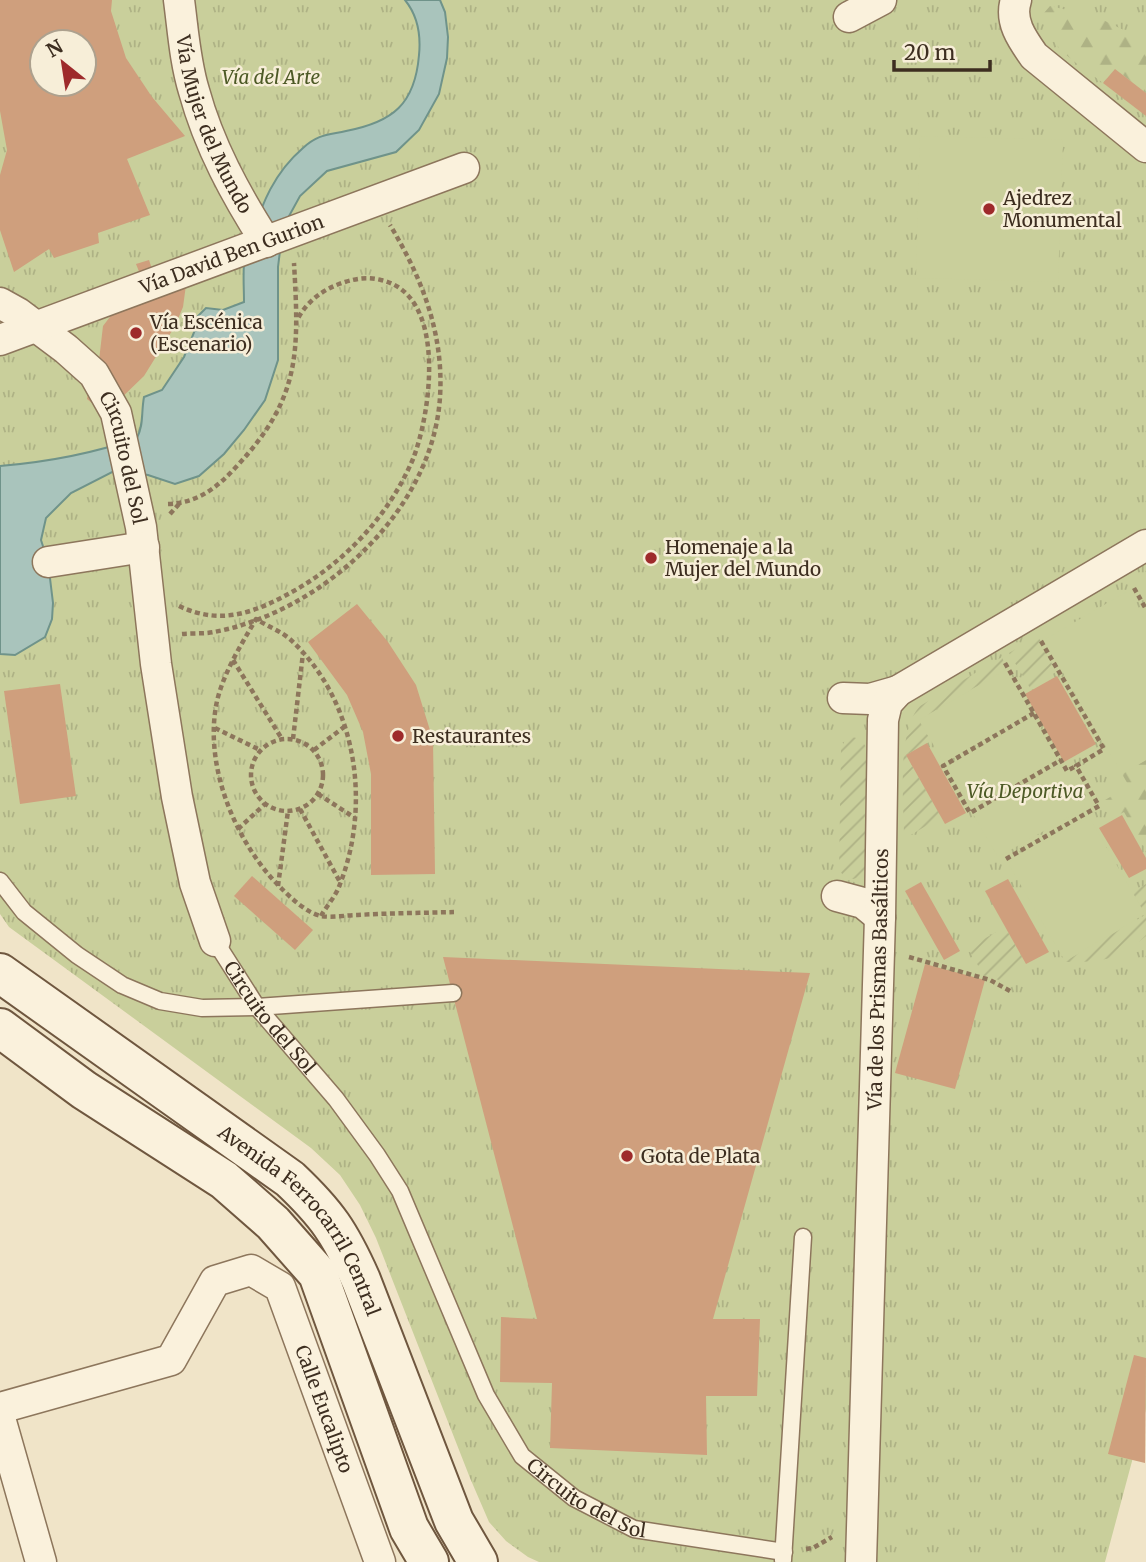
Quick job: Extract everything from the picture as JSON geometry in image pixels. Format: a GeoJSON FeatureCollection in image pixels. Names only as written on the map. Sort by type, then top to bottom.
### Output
{"type":"FeatureCollection","features":[{"type":"Feature","properties":{"kind":"street","name":"Vía Mujer del Mundo"},"geometry":{"type":"LineString","coordinates":[[179,0],[193,90],[209,138],[237,196],[266,242]]}},
{"type":"Feature","properties":{"kind":"street"},"geometry":{"type":"LineString","coordinates":[[849,17],[881,0]]}},
{"type":"Feature","properties":{"kind":"street"},"geometry":{"type":"LineString","coordinates":[[1009,2],[1021,37],[1034,56],[1146,147]]}},
{"type":"Feature","properties":{"kind":"street","name":"Vía David Ben Gurion"},"geometry":{"type":"LineString","coordinates":[[0,340],[464,168]]}},
{"type":"Feature","properties":{"kind":"street","name":"Circuito del Sol"},"geometry":{"type":"LineString","coordinates":[[0,303],[66,349],[94,374],[116,413],[144,547],[153,636],[177,797],[195,883],[215,941]]}},
{"type":"Feature","properties":{"kind":"street"},"geometry":{"type":"LineString","coordinates":[[843,698],[870,699],[898,691],[1146,545]]}},
{"type":"Feature","properties":{"kind":"street"},"geometry":{"type":"LineString","coordinates":[[48,562],[144,547]]}},
{"type":"Feature","properties":{"kind":"street","name":"Vía de los Prismas Basálticos"},"geometry":{"type":"LineString","coordinates":[[861,1562],[880,917],[883,720],[887,703],[898,691]]}},
{"type":"Feature","properties":{"kind":"street"},"geometry":{"type":"LineString","coordinates":[[837,895],[863,903],[880,917]]}},
{"type":"Feature","properties":{"kind":"street","name":"Avenida Ferrocarril Central"},"geometry":{"type":"LineString","coordinates":[[0,973],[290,1179],[321,1209],[344,1240],[454,1521],[478,1562]]}},
{"type":"Feature","properties":{"kind":"street","name":"Avenida Ferrocarril Central"},"geometry":{"type":"LineString","coordinates":[[0,1028],[84,1090],[224,1180],[273,1223],[318,1274],[409,1528],[429,1562]]}},
{"type":"Feature","properties":{"kind":"street"},"geometry":{"type":"LineString","coordinates":[[84,1090],[110,1052]]}},
{"type":"Feature","properties":{"kind":"street","name":"Calle Eucalipto"},"geometry":{"type":"LineString","coordinates":[[0,1408],[171,1360],[215,1281],[251,1270],[280,1287],[380,1562]]}},
{"type":"Feature","properties":{"kind":"street"},"geometry":{"type":"LineString","coordinates":[[0,1418],[41,1562]]}},
{"type":"Feature","properties":{"kind":"lane"},"geometry":{"type":"LineString","coordinates":[[0,881],[24,912],[77,955],[122,985],[160,1001],[202,1008],[257,1007],[453,993]]}},
{"type":"Feature","properties":{"kind":"lane","name":"Circuito del Sol"},"geometry":{"type":"LineString","coordinates":[[215,941],[257,1007],[336,1099],[400,1191],[486,1395],[522,1456],[574,1497],[634,1529],[783,1557]]}},
{"type":"Feature","properties":{"kind":"lane"},"geometry":{"type":"LineString","coordinates":[[783,1557],[803,1237]]}},
{"type":"Feature","properties":{"kind":"path"},"geometry":{"type":"LineString","coordinates":[[153,636],[214,632],[256,619],[294,601],[326,582],[373,543],[408,495],[423,464],[435,428],[440,397],[439,362],[427,298],[413,267],[375,202]]}},
{"type":"Feature","properties":{"kind":"path"},"geometry":{"type":"LineString","coordinates":[[135,502],[153,505],[179,504],[202,497],[226,478],[262,436],[279,411],[292,373],[297,320],[294,256],[300,230]]}},
{"type":"Feature","properties":{"kind":"path"},"geometry":{"type":"LineString","coordinates":[[171,598],[179,606],[198,614],[231,616],[284,596],[342,558],[360,542],[397,490],[413,459],[426,416],[430,362],[422,321],[404,292],[391,282],[370,277],[353,279],[331,286],[317,295],[306,305],[297,320]]}},
{"type":"Feature","properties":{"kind":"path"},"geometry":{"type":"LineString","coordinates":[[413,459],[423,464]]}},
{"type":"Feature","properties":{"kind":"path"},"geometry":{"type":"LineString","coordinates":[[166,518],[179,504]]}},
{"type":"Feature","properties":{"kind":"path"},"geometry":{"type":"LineString","coordinates":[[342,558],[348,565]]}},
{"type":"Feature","properties":{"kind":"path"},"geometry":{"type":"LineString","coordinates":[[989,637],[1067,771],[1076,766],[1104,749],[1027,615]]}},
{"type":"Feature","properties":{"kind":"path"},"geometry":{"type":"LineString","coordinates":[[256,619],[291,639],[325,683],[338,708],[355,764],[357,799],[348,860],[337,891],[321,916]]}},
{"type":"Feature","properties":{"kind":"path"},"geometry":{"type":"LineString","coordinates":[[256,619],[233,660],[218,700],[215,728],[218,765],[224,793],[249,849],[278,886],[293,900],[321,916],[454,912]]}},
{"type":"Feature","properties":{"kind":"path"},"geometry":{"type":"LineString","coordinates":[[293,739],[303,653]]}},
{"type":"Feature","properties":{"kind":"path"},"geometry":{"type":"LineString","coordinates":[[233,660],[282,739]]}},
{"type":"Feature","properties":{"kind":"path"},"geometry":{"type":"LineString","coordinates":[[1034,713],[943,766],[963,802],[970,813],[1061,760]]}},
{"type":"Feature","properties":{"kind":"path"},"geometry":{"type":"LineString","coordinates":[[314,750],[344,727]]}},
{"type":"Feature","properties":{"kind":"path"},"geometry":{"type":"LineString","coordinates":[[215,728],[260,750]]}},
{"type":"Feature","properties":{"kind":"path"},"geometry":{"type":"LineString","coordinates":[[293,739],[314,750],[323,771],[322,783],[318,794],[300,809],[275,809],[256,795],[251,784],[253,760],[270,742],[293,739]]}},
{"type":"Feature","properties":{"kind":"path"},"geometry":{"type":"LineString","coordinates":[[1006,859],[1099,806],[1076,766]]}},
{"type":"Feature","properties":{"kind":"path"},"geometry":{"type":"LineString","coordinates":[[318,794],[355,818]]}},
{"type":"Feature","properties":{"kind":"path"},"geometry":{"type":"LineString","coordinates":[[238,829],[265,804]]}},
{"type":"Feature","properties":{"kind":"path"},"geometry":{"type":"LineString","coordinates":[[300,809],[340,882]]}},
{"type":"Feature","properties":{"kind":"path"},"geometry":{"type":"LineString","coordinates":[[278,886],[288,811]]}},
{"type":"Feature","properties":{"kind":"path"},"geometry":{"type":"LineString","coordinates":[[878,948],[990,980],[1010,991]]}},
{"type":"Feature","properties":{"kind":"green space"},"geometry":{"type":"Polygon","coordinates":[[[0,0],[1146,0],[1146,1409],[1105,1562],[539,1562],[528,1557],[506,1541],[489,1522],[376,1238],[360,1205],[340,1175],[311,1148],[9,927],[0,914],[0,0]]]}},
{"type":"Feature","properties":{"kind":"green space"},"geometry":{"type":"Polygon","coordinates":[[[1050,6],[1097,17],[1146,41],[1146,93],[1115,69],[1103,83],[1065,54],[1046,25],[1044,13],[1050,6]]]}},
{"type":"Feature","properties":{"kind":"green space","name":"Ajedrez Monumental"},"geometry":{"type":"Polygon","coordinates":[[[920,136],[1063,140],[1058,282],[916,278],[920,136]]]}},
{"type":"Feature","properties":{"kind":"green space"},"geometry":{"type":"Polygon","coordinates":[[[1128,591],[1146,623],[1146,760],[1122,774],[1044,640],[1128,591]]]}},
{"type":"Feature","properties":{"kind":"green space"},"geometry":{"type":"Polygon","coordinates":[[[1038,636],[1056,672],[1030,688],[1009,653],[1038,636]]]}},
{"type":"Feature","properties":{"kind":"green space"},"geometry":{"type":"Polygon","coordinates":[[[1002,657],[1007,669],[919,720],[931,741],[906,755],[941,817],[904,839],[904,750],[912,718],[920,706],[1002,657]]]}},
{"type":"Feature","properties":{"kind":"green space"},"geometry":{"type":"Polygon","coordinates":[[[1007,669],[1031,713],[944,763],[919,720],[1007,669]]]}},
{"type":"Feature","properties":{"kind":"green space"},"geometry":{"type":"Polygon","coordinates":[[[1034,717],[1059,760],[971,810],[946,767],[1034,717]]]}},
{"type":"Feature","properties":{"kind":"green space"},"geometry":{"type":"Polygon","coordinates":[[[852,737],[861,739],[866,747],[872,796],[866,813],[866,868],[861,877],[853,879],[844,877],[839,869],[841,749],[844,742],[852,737]]]}},
{"type":"Feature","properties":{"kind":"green space"},"geometry":{"type":"Polygon","coordinates":[[[1146,760],[1146,850],[1124,812],[1115,817],[1105,800],[1129,786],[1122,774],[1146,760]]]}},
{"type":"Feature","properties":{"kind":"green space","name":"Vía Deportiva"},"geometry":{"type":"Polygon","coordinates":[[[1061,764],[1086,807],[998,857],[973,814],[1061,764]]]}},
{"type":"Feature","properties":{"kind":"green space"},"geometry":{"type":"Polygon","coordinates":[[[1089,817],[1145,914],[1065,961],[1008,863],[1089,817]]]}},
{"type":"Feature","properties":{"kind":"green space"},"geometry":{"type":"Polygon","coordinates":[[[1146,884],[1146,936],[1126,951],[1108,958],[1064,962],[1145,915],[1132,892],[1146,884]]]}},
{"type":"Feature","properties":{"kind":"green space"},"geometry":{"type":"Polygon","coordinates":[[[1005,927],[1026,964],[999,980],[984,976],[968,948],[1005,927]]]}},
{"type":"Feature","properties":{"kind":"water"},"geometry":{"type":"Polygon","coordinates":[[[405,0],[440,0],[445,12],[447,58],[439,94],[419,130],[396,152],[327,171],[300,196],[283,227],[278,267],[278,360],[265,400],[224,454],[199,476],[175,484],[148,475],[116,470],[71,493],[46,518],[41,540],[48,562],[53,603],[52,619],[45,637],[15,655],[0,654],[0,466],[69,456],[137,438],[142,423],[144,397],[162,390],[184,357],[195,330],[197,317],[206,308],[223,310],[244,302],[246,255],[265,201],[284,168],[314,140],[377,122],[399,108],[407,98],[417,72],[419,40],[416,19],[405,0]]]}},
{"type":"Feature","properties":{"kind":"building"},"geometry":{"type":"Polygon","coordinates":[[[0,0],[112,0],[111,11],[126,58],[152,97],[185,136],[127,159],[150,215],[98,233],[99,243],[54,258],[49,249],[14,272],[0,230],[0,175],[7,150],[0,111],[0,0]]]}},
{"type":"Feature","properties":{"kind":"building"},"geometry":{"type":"Polygon","coordinates":[[[1115,69],[1146,93],[1146,116],[1103,83],[1115,69]]]}},
{"type":"Feature","properties":{"kind":"building"},"geometry":{"type":"Polygon","coordinates":[[[149,260],[154,275],[142,279],[136,264],[149,260]]]}},
{"type":"Feature","properties":{"kind":"building","name":"Vía Escénica (Escenario)"},"geometry":{"type":"Polygon","coordinates":[[[186,285],[183,307],[175,326],[144,376],[116,403],[97,407],[87,399],[89,387],[98,369],[103,326],[116,309],[186,285]]]}},
{"type":"Feature","properties":{"kind":"building","name":"Restaurantes"},"geometry":{"type":"Polygon","coordinates":[[[357,604],[388,642],[416,685],[433,740],[435,874],[371,875],[371,774],[363,732],[347,695],[308,642],[357,604]]]}},
{"type":"Feature","properties":{"kind":"building"},"geometry":{"type":"Polygon","coordinates":[[[1057,676],[1096,744],[1064,762],[1025,694],[1057,676]]]}},
{"type":"Feature","properties":{"kind":"building"},"geometry":{"type":"Polygon","coordinates":[[[60,684],[76,796],[20,804],[4,691],[60,684]]]}},
{"type":"Feature","properties":{"kind":"building"},"geometry":{"type":"Polygon","coordinates":[[[927,743],[966,813],[945,824],[906,755],[927,743]]]}},
{"type":"Feature","properties":{"kind":"building"},"geometry":{"type":"Polygon","coordinates":[[[1122,815],[1146,858],[1146,869],[1129,878],[1099,828],[1122,815]]]}},
{"type":"Feature","properties":{"kind":"building"},"geometry":{"type":"Polygon","coordinates":[[[252,876],[313,930],[295,950],[234,896],[252,876]]]}},
{"type":"Feature","properties":{"kind":"building"},"geometry":{"type":"Polygon","coordinates":[[[1008,879],[1049,952],[1026,964],[985,891],[1008,879]]]}},
{"type":"Feature","properties":{"kind":"building"},"geometry":{"type":"Polygon","coordinates":[[[921,882],[960,951],[944,960],[905,891],[921,882]]]}},
{"type":"Feature","properties":{"kind":"building","name":"Gota de Plata"},"geometry":{"type":"Polygon","coordinates":[[[443,957],[810,973],[713,1319],[760,1319],[757,1396],[706,1396],[707,1455],[550,1448],[552,1383],[500,1382],[501,1317],[537,1319],[443,957]]]}},
{"type":"Feature","properties":{"kind":"building"},"geometry":{"type":"Polygon","coordinates":[[[925,964],[985,980],[955,1089],[895,1073],[925,964]]]}},
{"type":"Feature","properties":{"kind":"building"},"geometry":{"type":"Polygon","coordinates":[[[1134,1355],[1146,1358],[1145,1463],[1108,1454],[1134,1355]]]}},
{"type":"Feature","properties":{"kind":"place","name":"Ajedrez Monumental"},"geometry":{"type":"Point","coordinates":[989,209]}},
{"type":"Feature","properties":{"kind":"place","name":"Vía Escénica (Escenario)"},"geometry":{"type":"Point","coordinates":[136,333]}},
{"type":"Feature","properties":{"kind":"place","name":"Homenaje a la Mujer del Mundo"},"geometry":{"type":"Point","coordinates":[651,558]}},
{"type":"Feature","properties":{"kind":"place","name":"Restaurantes"},"geometry":{"type":"Point","coordinates":[398,736]}},
{"type":"Feature","properties":{"kind":"place","name":"Gota de Plata"},"geometry":{"type":"Point","coordinates":[627,1156]}},
{"type":"Feature","properties":{"kind":"park label","name":"Vía del Arte"},"geometry":{"type":"Point","coordinates":[271,77]}}]}
